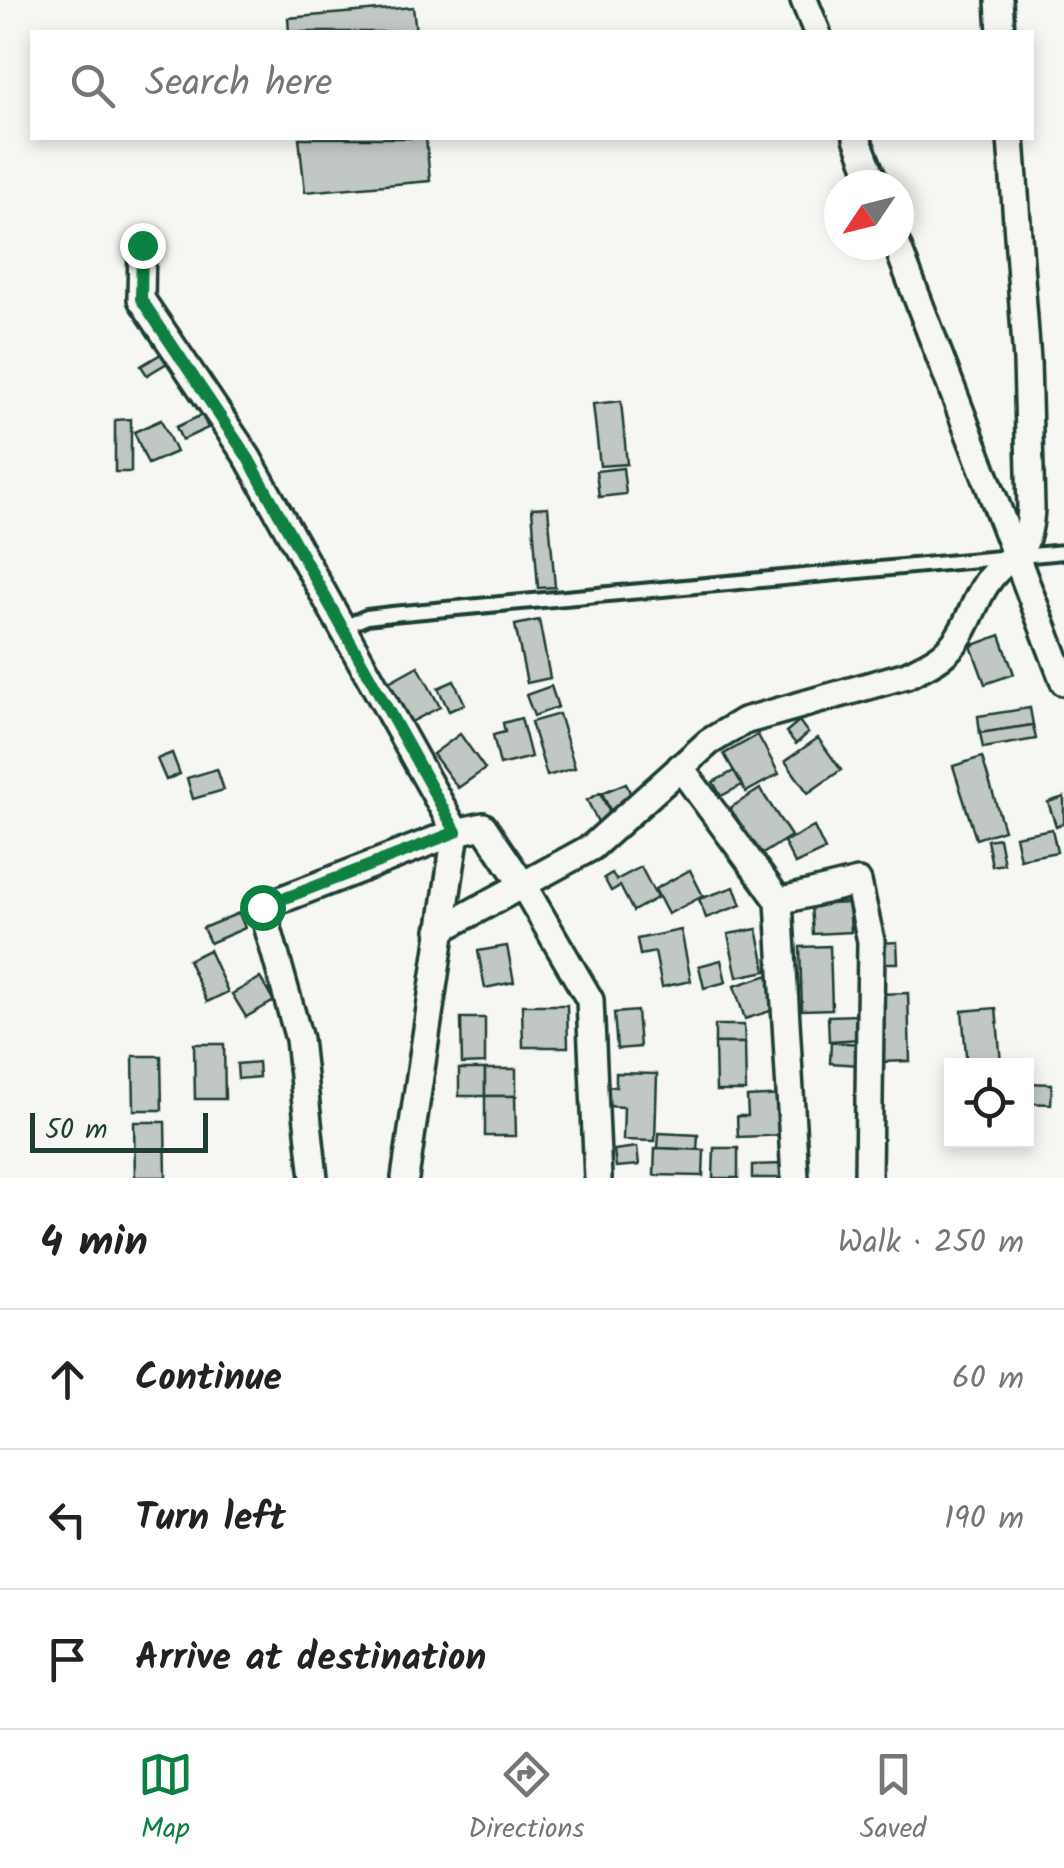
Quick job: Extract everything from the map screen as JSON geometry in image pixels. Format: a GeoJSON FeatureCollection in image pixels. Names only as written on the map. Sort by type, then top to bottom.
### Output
{"type":"FeatureCollection","features":[{"type":"Feature","properties":{"kind":"street"},"geometry":{"type":"LineString","coordinates":[[804,0],[816,30]]}},
{"type":"Feature","properties":{"kind":"street"},"geometry":{"type":"LineString","coordinates":[[998,0],[1002,30]]}},
{"type":"Feature","properties":{"kind":"street"},"geometry":{"type":"LineString","coordinates":[[857,140],[868,170]]}},
{"type":"Feature","properties":{"kind":"street"},"geometry":{"type":"LineString","coordinates":[[440,930],[592,847],[709,742],[744,721],[906,675],[930,662],[948,650],[986,583],[1016,557],[1030,532],[1031,508],[1027,361],[1011,140]]}},
{"type":"Feature","properties":{"kind":"street"},"geometry":{"type":"LineString","coordinates":[[142,245],[141,299],[248,458],[456,832],[405,1178]]}},
{"type":"Feature","properties":{"kind":"street"},"geometry":{"type":"LineString","coordinates":[[904,260],[1064,682]]}},
{"type":"Feature","properties":{"kind":"street"},"geometry":{"type":"LineString","coordinates":[[680,767],[779,901],[796,1178]]}},
{"type":"Feature","properties":{"kind":"street"},"geometry":{"type":"LineString","coordinates":[[314,1178],[299,1039],[262,907],[456,832],[483,826],[523,885],[590,1000],[598,1178]]}},
{"type":"Feature","properties":{"kind":"street"},"geometry":{"type":"LineString","coordinates":[[779,901],[858,882],[871,942],[868,1178]]}},
{"type":"Feature","properties":{"kind":"lane"},"geometry":{"type":"LineString","coordinates":[[344,627],[367,617],[392,614],[1064,552]]}},
{"type":"Feature","properties":{"kind":"building"},"geometry":{"type":"Polygon","coordinates":[[[413,7],[416,30],[289,30],[288,18],[413,7]]]}},
{"type":"Feature","properties":{"kind":"building"},"geometry":{"type":"Polygon","coordinates":[[[299,140],[426,140],[430,181],[305,192],[299,140]]]}},
{"type":"Feature","properties":{"kind":"building"},"geometry":{"type":"Polygon","coordinates":[[[166,351],[172,360],[147,375],[141,366],[166,351]]]}},
{"type":"Feature","properties":{"kind":"building"},"geometry":{"type":"Polygon","coordinates":[[[621,401],[627,464],[600,466],[593,404],[621,401]]]}},
{"type":"Feature","properties":{"kind":"building"},"geometry":{"type":"Polygon","coordinates":[[[202,415],[208,428],[182,440],[176,427],[202,415]]]}},
{"type":"Feature","properties":{"kind":"building"},"geometry":{"type":"Polygon","coordinates":[[[131,419],[131,472],[115,472],[115,420],[131,419]]]}},
{"type":"Feature","properties":{"kind":"building"},"geometry":{"type":"Polygon","coordinates":[[[161,420],[176,452],[148,464],[134,432],[161,420]]]}},
{"type":"Feature","properties":{"kind":"building"},"geometry":{"type":"Polygon","coordinates":[[[623,468],[626,494],[599,497],[596,471],[623,468]]]}},
{"type":"Feature","properties":{"kind":"building"},"geometry":{"type":"Polygon","coordinates":[[[548,507],[555,587],[538,588],[532,508],[548,507]]]}},
{"type":"Feature","properties":{"kind":"building"},"geometry":{"type":"Polygon","coordinates":[[[539,620],[550,678],[527,683],[515,625],[539,620]]]}},
{"type":"Feature","properties":{"kind":"building"},"geometry":{"type":"Polygon","coordinates":[[[1000,635],[1014,674],[985,684],[971,646],[1000,635]]]}},
{"type":"Feature","properties":{"kind":"building"},"geometry":{"type":"Polygon","coordinates":[[[418,666],[440,707],[409,723],[387,683],[418,666]]]}},
{"type":"Feature","properties":{"kind":"building"},"geometry":{"type":"Polygon","coordinates":[[[454,681],[465,704],[449,711],[438,688],[454,681]]]}},
{"type":"Feature","properties":{"kind":"building"},"geometry":{"type":"Polygon","coordinates":[[[551,686],[558,707],[534,716],[526,695],[551,686]]]}},
{"type":"Feature","properties":{"kind":"building"},"geometry":{"type":"Polygon","coordinates":[[[1030,708],[1033,725],[980,733],[978,716],[1030,708]]]}},
{"type":"Feature","properties":{"kind":"building"},"geometry":{"type":"Polygon","coordinates":[[[559,714],[575,768],[547,776],[531,722],[559,714]]]}},
{"type":"Feature","properties":{"kind":"building"},"geometry":{"type":"Polygon","coordinates":[[[521,718],[531,757],[500,765],[493,735],[505,732],[503,723],[521,718]]]}},
{"type":"Feature","properties":{"kind":"building"},"geometry":{"type":"Polygon","coordinates":[[[799,721],[808,733],[796,744],[786,732],[799,721]]]}},
{"type":"Feature","properties":{"kind":"building"},"geometry":{"type":"Polygon","coordinates":[[[1033,725],[1036,739],[983,748],[980,733],[1033,725]]]}},
{"type":"Feature","properties":{"kind":"building"},"geometry":{"type":"Polygon","coordinates":[[[460,734],[485,769],[458,788],[433,754],[460,734]]]}},
{"type":"Feature","properties":{"kind":"building"},"geometry":{"type":"Polygon","coordinates":[[[758,735],[779,774],[746,792],[724,754],[758,735]]]}},
{"type":"Feature","properties":{"kind":"building"},"geometry":{"type":"Polygon","coordinates":[[[818,738],[841,770],[808,793],[785,761],[818,738]]]}},
{"type":"Feature","properties":{"kind":"building"},"geometry":{"type":"Polygon","coordinates":[[[172,753],[180,774],[166,780],[157,759],[172,753]]]}},
{"type":"Feature","properties":{"kind":"building"},"geometry":{"type":"Polygon","coordinates":[[[982,757],[1004,830],[976,839],[953,766],[982,757]]]}},
{"type":"Feature","properties":{"kind":"building"},"geometry":{"type":"Polygon","coordinates":[[[217,769],[224,790],[193,799],[187,778],[217,769]]]}},
{"type":"Feature","properties":{"kind":"building"},"geometry":{"type":"Polygon","coordinates":[[[734,771],[742,785],[721,796],[713,782],[734,771]]]}},
{"type":"Feature","properties":{"kind":"building"},"geometry":{"type":"Polygon","coordinates":[[[626,783],[633,800],[610,810],[602,793],[626,783]]]}},
{"type":"Feature","properties":{"kind":"building"},"geometry":{"type":"Polygon","coordinates":[[[760,789],[791,836],[761,855],[730,808],[760,789]]]}},
{"type":"Feature","properties":{"kind":"building"},"geometry":{"type":"Polygon","coordinates":[[[600,793],[611,815],[598,822],[587,800],[600,793]]]}},
{"type":"Feature","properties":{"kind":"building"},"geometry":{"type":"Polygon","coordinates":[[[1064,797],[1064,823],[1056,826],[1048,802],[1064,797]]]}},
{"type":"Feature","properties":{"kind":"building"},"geometry":{"type":"Polygon","coordinates":[[[814,827],[825,850],[795,864],[784,842],[814,827]]]}},
{"type":"Feature","properties":{"kind":"building"},"geometry":{"type":"Polygon","coordinates":[[[1052,829],[1057,852],[1020,859],[1015,836],[1052,829]]]}},
{"type":"Feature","properties":{"kind":"building"},"geometry":{"type":"Polygon","coordinates":[[[999,838],[1004,864],[992,866],[987,840],[999,838]]]}},
{"type":"Feature","properties":{"kind":"building"},"geometry":{"type":"Polygon","coordinates":[[[641,867],[657,898],[633,911],[620,886],[611,891],[604,878],[612,873],[616,880],[641,867]]]}},
{"type":"Feature","properties":{"kind":"building"},"geometry":{"type":"Polygon","coordinates":[[[690,870],[703,896],[668,914],[655,889],[690,870]]]}},
{"type":"Feature","properties":{"kind":"building"},"geometry":{"type":"Polygon","coordinates":[[[734,887],[741,905],[706,918],[699,899],[734,887]]]}},
{"type":"Feature","properties":{"kind":"building"},"geometry":{"type":"Polygon","coordinates":[[[849,903],[851,932],[813,934],[811,905],[849,903]]]}},
{"type":"Feature","properties":{"kind":"building"},"geometry":{"type":"Polygon","coordinates":[[[239,913],[245,928],[210,943],[203,928],[239,913]]]}},
{"type":"Feature","properties":{"kind":"building"},"geometry":{"type":"Polygon","coordinates":[[[757,929],[766,971],[737,977],[728,934],[757,929]]]}},
{"type":"Feature","properties":{"kind":"building"},"geometry":{"type":"Polygon","coordinates":[[[681,930],[691,981],[662,987],[655,952],[640,955],[637,939],[681,930]]]}},
{"type":"Feature","properties":{"kind":"building"},"geometry":{"type":"Polygon","coordinates":[[[897,942],[898,963],[880,963],[880,943],[897,942]]]}},
{"type":"Feature","properties":{"kind":"building"},"geometry":{"type":"Polygon","coordinates":[[[507,946],[514,982],[485,988],[478,951],[507,946]]]}},
{"type":"Feature","properties":{"kind":"building"},"geometry":{"type":"Polygon","coordinates":[[[830,946],[832,1009],[802,1010],[800,947],[830,946]]]}},
{"type":"Feature","properties":{"kind":"building"},"geometry":{"type":"Polygon","coordinates":[[[209,950],[228,992],[207,1002],[188,960],[209,950]]]}},
{"type":"Feature","properties":{"kind":"building"},"geometry":{"type":"Polygon","coordinates":[[[721,960],[726,982],[704,988],[699,966],[721,960]]]}},
{"type":"Feature","properties":{"kind":"building"},"geometry":{"type":"Polygon","coordinates":[[[772,974],[783,1007],[745,1019],[734,986],[772,974]]]}},
{"type":"Feature","properties":{"kind":"building"},"geometry":{"type":"Polygon","coordinates":[[[260,978],[274,1001],[246,1017],[232,994],[260,978]]]}},
{"type":"Feature","properties":{"kind":"building"},"geometry":{"type":"Polygon","coordinates":[[[908,993],[910,1061],[879,1062],[877,994],[908,993]]]}},
{"type":"Feature","properties":{"kind":"building"},"geometry":{"type":"Polygon","coordinates":[[[522,1005],[567,1005],[568,1047],[523,1047],[522,1005]]]}},
{"type":"Feature","properties":{"kind":"building"},"geometry":{"type":"Polygon","coordinates":[[[996,1008],[1001,1058],[966,1058],[962,1011],[996,1008]]]}},
{"type":"Feature","properties":{"kind":"building"},"geometry":{"type":"Polygon","coordinates":[[[637,1011],[640,1047],[617,1049],[614,1013],[637,1011]]]}},
{"type":"Feature","properties":{"kind":"building"},"geometry":{"type":"Polygon","coordinates":[[[859,1015],[861,1039],[829,1041],[828,1016],[859,1015]]]}},
{"type":"Feature","properties":{"kind":"building"},"geometry":{"type":"Polygon","coordinates":[[[461,1018],[485,1018],[485,1063],[462,1064],[461,1018]]]}},
{"type":"Feature","properties":{"kind":"building"},"geometry":{"type":"Polygon","coordinates":[[[715,1025],[744,1025],[745,1043],[715,1043],[715,1025]]]}},
{"type":"Feature","properties":{"kind":"building"},"geometry":{"type":"Polygon","coordinates":[[[831,1042],[861,1044],[860,1065],[830,1063],[831,1042]]]}},
{"type":"Feature","properties":{"kind":"building"},"geometry":{"type":"Polygon","coordinates":[[[715,1043],[745,1043],[746,1091],[716,1091],[715,1043]]]}},
{"type":"Feature","properties":{"kind":"building"},"geometry":{"type":"Polygon","coordinates":[[[194,1044],[224,1044],[225,1099],[195,1099],[194,1044]]]}},
{"type":"Feature","properties":{"kind":"building"},"geometry":{"type":"Polygon","coordinates":[[[133,1056],[161,1056],[162,1110],[134,1110],[133,1056]]]}},
{"type":"Feature","properties":{"kind":"building"},"geometry":{"type":"Polygon","coordinates":[[[258,1062],[259,1077],[238,1079],[237,1064],[258,1062]]]}},
{"type":"Feature","properties":{"kind":"building"},"geometry":{"type":"Polygon","coordinates":[[[459,1069],[485,1069],[485,1096],[459,1096],[459,1069]]]}},
{"type":"Feature","properties":{"kind":"building"},"geometry":{"type":"Polygon","coordinates":[[[485,1069],[516,1069],[516,1096],[485,1096],[485,1069]]]}},
{"type":"Feature","properties":{"kind":"building"},"geometry":{"type":"Polygon","coordinates":[[[616,1073],[657,1074],[655,1141],[623,1140],[624,1107],[607,1106],[608,1086],[616,1087],[616,1073]]]}},
{"type":"Feature","properties":{"kind":"building"},"geometry":{"type":"Polygon","coordinates":[[[1034,1083],[1052,1084],[1051,1104],[1034,1103],[1034,1083]]]}},
{"type":"Feature","properties":{"kind":"building"},"geometry":{"type":"Polygon","coordinates":[[[785,1095],[786,1135],[738,1137],[737,1116],[748,1116],[747,1097],[785,1095]]]}},
{"type":"Feature","properties":{"kind":"building"},"geometry":{"type":"Polygon","coordinates":[[[485,1096],[515,1096],[516,1136],[485,1136],[485,1096]]]}},
{"type":"Feature","properties":{"kind":"building"},"geometry":{"type":"Polygon","coordinates":[[[134,1122],[165,1122],[166,1177],[135,1177],[134,1122]]]}},
{"type":"Feature","properties":{"kind":"building"},"geometry":{"type":"Polygon","coordinates":[[[659,1133],[698,1135],[697,1150],[658,1148],[659,1133]]]}},
{"type":"Feature","properties":{"kind":"building"},"geometry":{"type":"Polygon","coordinates":[[[637,1147],[639,1165],[616,1167],[614,1150],[637,1147]]]}},
{"type":"Feature","properties":{"kind":"building"},"geometry":{"type":"Polygon","coordinates":[[[655,1148],[704,1150],[703,1176],[654,1175],[655,1148]]]}},
{"type":"Feature","properties":{"kind":"building"},"geometry":{"type":"Polygon","coordinates":[[[714,1148],[738,1148],[738,1178],[713,1178],[714,1148]]]}},
{"type":"Feature","properties":{"kind":"building"},"geometry":{"type":"Polygon","coordinates":[[[782,1164],[782,1178],[752,1178],[752,1165],[782,1164]]]}},
{"type":"Feature","properties":{"kind":"route"},"geometry":{"type":"LineString","coordinates":[[142,245],[141,299],[248,458],[456,832],[262,907]]}}]}
